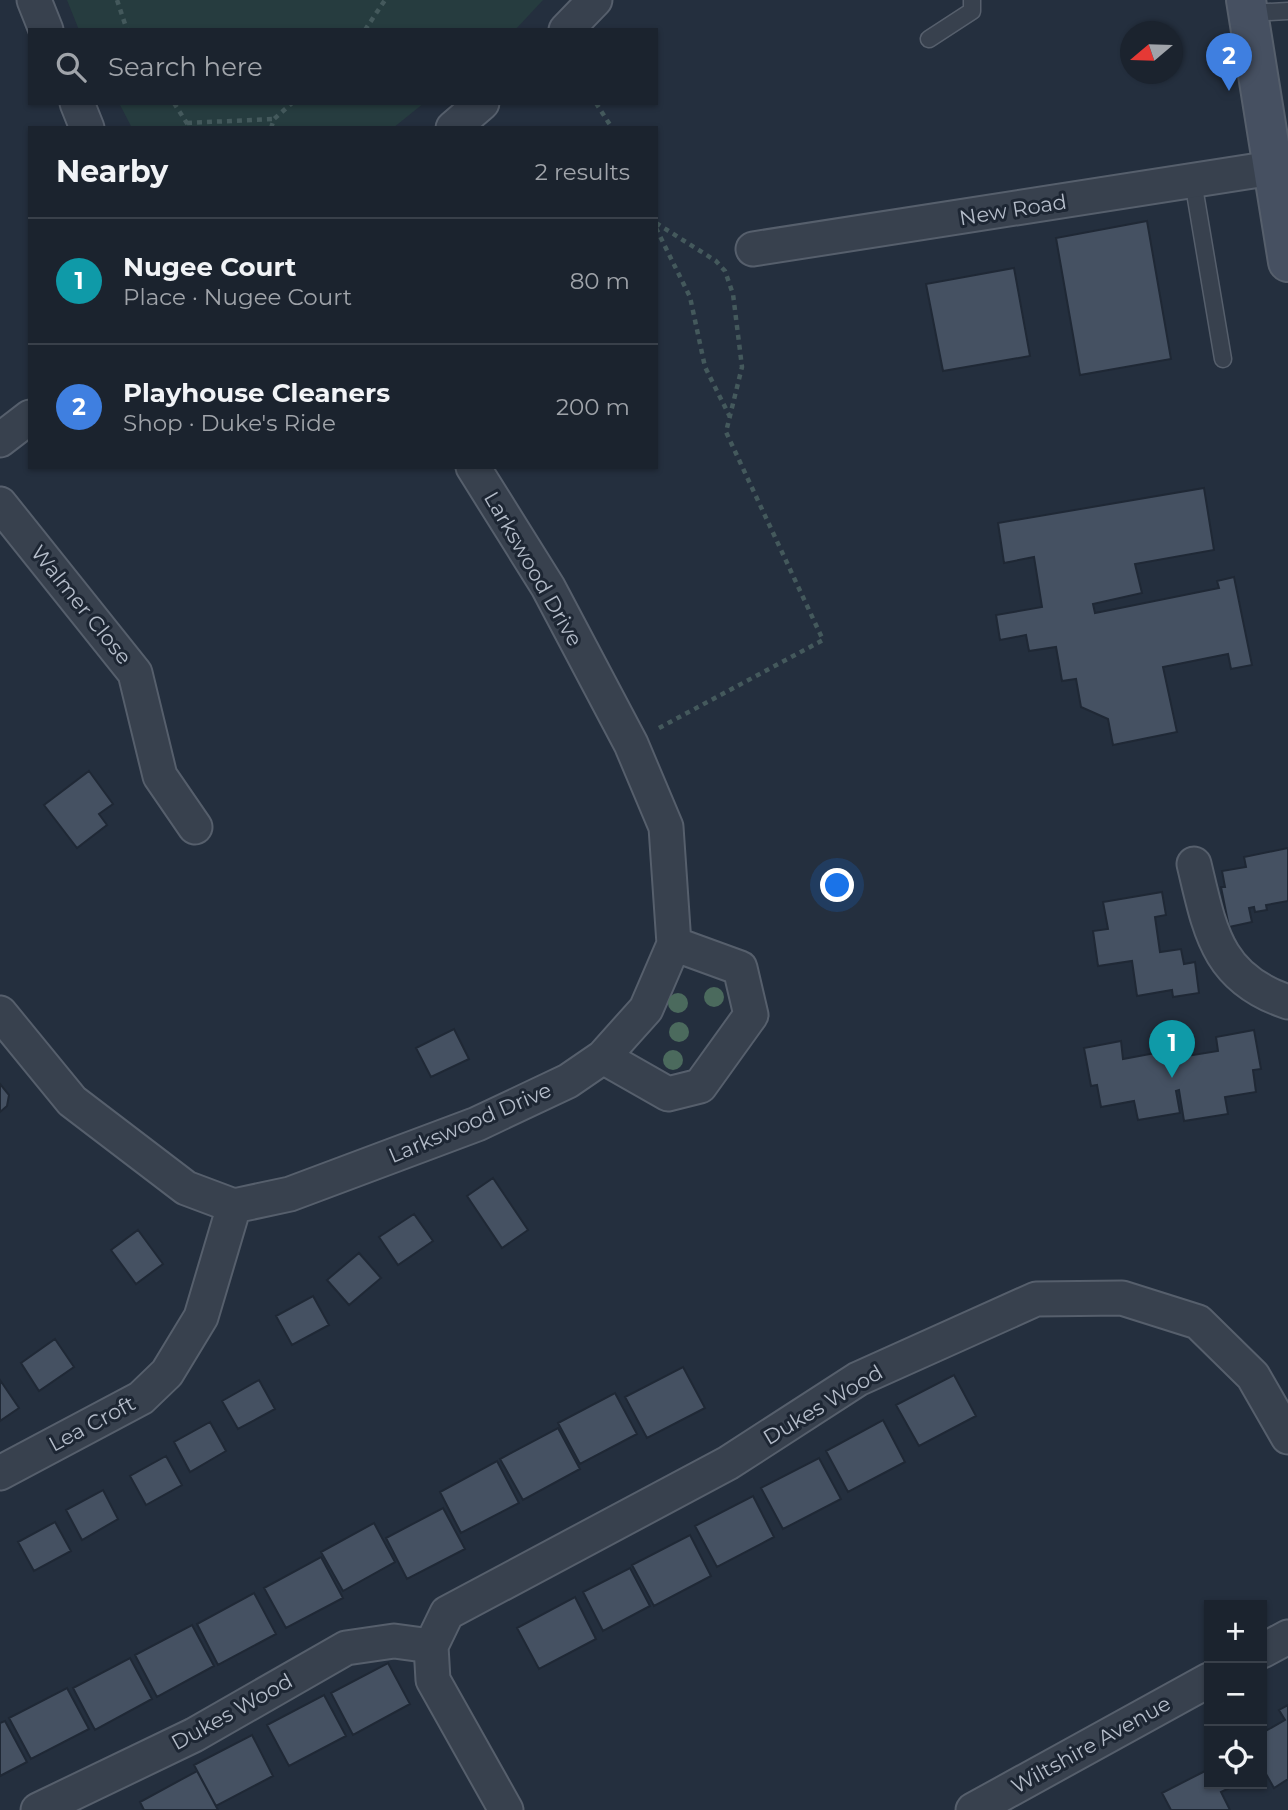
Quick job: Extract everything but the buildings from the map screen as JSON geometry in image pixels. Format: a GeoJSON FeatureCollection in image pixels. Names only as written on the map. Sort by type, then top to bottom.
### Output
{"type":"FeatureCollection","features":[{"type":"Feature","properties":{"kind":"main road"},"geometry":{"type":"LineString","coordinates":[[1247,7],[1288,262]]}},
{"type":"Feature","properties":{"kind":"street"},"geometry":{"type":"LineString","coordinates":[[34,0],[45,28]]}},
{"type":"Feature","properties":{"kind":"street"},"geometry":{"type":"LineString","coordinates":[[567,28],[595,0]]}},
{"type":"Feature","properties":{"kind":"street"},"geometry":{"type":"LineString","coordinates":[[78,105],[87,126]]}},
{"type":"Feature","properties":{"kind":"street"},"geometry":{"type":"LineString","coordinates":[[455,126],[480,105]]}},
{"type":"Feature","properties":{"kind":"street","name":"New Road"},"geometry":{"type":"LineString","coordinates":[[753,249],[1272,168]]}},
{"type":"Feature","properties":{"kind":"street"},"geometry":{"type":"LineString","coordinates":[[0,440],[28,419]]}},
{"type":"Feature","properties":{"kind":"street","name":"Larkswood Drive"},"geometry":{"type":"LineString","coordinates":[[234,1206],[290,1194],[477,1124],[568,1081],[603,1058],[646,1009],[674,944],[666,827],[631,744],[548,587],[473,469]]}},
{"type":"Feature","properties":{"kind":"street","name":"Walmer Close"},"geometry":{"type":"LineString","coordinates":[[0,504],[135,673],[160,776],[195,827]]}},
{"type":"Feature","properties":{"kind":"street"},"geometry":{"type":"LineString","coordinates":[[1194,864],[1212,936],[1226,963],[1248,985],[1288,1002]]}},
{"type":"Feature","properties":{"kind":"street"},"geometry":{"type":"LineString","coordinates":[[603,1058],[668,1094],[699,1086],[751,1015],[740,968],[674,944]]}},
{"type":"Feature","properties":{"kind":"street"},"geometry":{"type":"LineString","coordinates":[[0,1013],[72,1101],[186,1188],[234,1206]]}},
{"type":"Feature","properties":{"kind":"street","name":"Lea Croft"},"geometry":{"type":"LineString","coordinates":[[0,1473],[141,1398],[167,1373],[201,1317],[234,1206]]}},
{"type":"Feature","properties":{"kind":"street","name":"Dukes Wood"},"geometry":{"type":"LineString","coordinates":[[506,1810],[433,1680],[431,1646],[447,1613],[728,1463],[858,1379],[1035,1299],[1122,1298],[1198,1322],[1253,1376],[1288,1437]]}},
{"type":"Feature","properties":{"kind":"street"},"geometry":{"type":"LineString","coordinates":[[1267,1648],[1288,1637]]}},
{"type":"Feature","properties":{"kind":"street","name":"Dukes Wood"},"geometry":{"type":"LineString","coordinates":[[38,1810],[194,1735],[346,1648],[394,1641],[431,1646]]}},
{"type":"Feature","properties":{"kind":"street","name":"Wiltshire Avenue"},"geometry":{"type":"LineString","coordinates":[[973,1810],[1204,1683]]}},
{"type":"Feature","properties":{"kind":"lane"},"geometry":{"type":"LineString","coordinates":[[929,39],[972,11],[972,0]]}},
{"type":"Feature","properties":{"kind":"lane"},"geometry":{"type":"LineString","coordinates":[[1247,7],[1288,11]]}},
{"type":"Feature","properties":{"kind":"lane"},"geometry":{"type":"LineString","coordinates":[[1194,181],[1223,359]]}},
{"type":"Feature","properties":{"kind":"path"},"geometry":{"type":"LineString","coordinates":[[117,0],[126,28]]}},
{"type":"Feature","properties":{"kind":"path"},"geometry":{"type":"LineString","coordinates":[[366,28],[385,0]]}},
{"type":"Feature","properties":{"kind":"path"},"geometry":{"type":"LineString","coordinates":[[175,105],[188,125],[274,119]]}},
{"type":"Feature","properties":{"kind":"path"},"geometry":{"type":"LineString","coordinates":[[272,126],[274,119],[290,105]]}},
{"type":"Feature","properties":{"kind":"path"},"geometry":{"type":"LineString","coordinates":[[597,105],[611,126]]}},
{"type":"Feature","properties":{"kind":"path"},"geometry":{"type":"LineString","coordinates":[[631,744],[823,639],[726,432],[742,367],[733,294],[725,271],[716,261],[658,227]]}},
{"type":"Feature","properties":{"kind":"path"},"geometry":{"type":"LineString","coordinates":[[658,230],[690,297],[705,367],[730,417]]}},
{"type":"Feature","properties":{"kind":"green space"},"geometry":{"type":"Polygon","coordinates":[[[67,0],[543,0],[517,28],[78,28],[67,0]]]}},
{"type":"Feature","properties":{"kind":"green space"},"geometry":{"type":"Polygon","coordinates":[[[120,105],[422,105],[395,126],[131,126],[120,105]]]}},
{"type":"Feature","properties":{"kind":"place","name":"Playhouse Cleaners"},"geometry":{"type":"Point","coordinates":[1229,91]}},
{"type":"Feature","properties":{"kind":"place","name":"Nugee Court"},"geometry":{"type":"Point","coordinates":[1172,1078]}}]}
